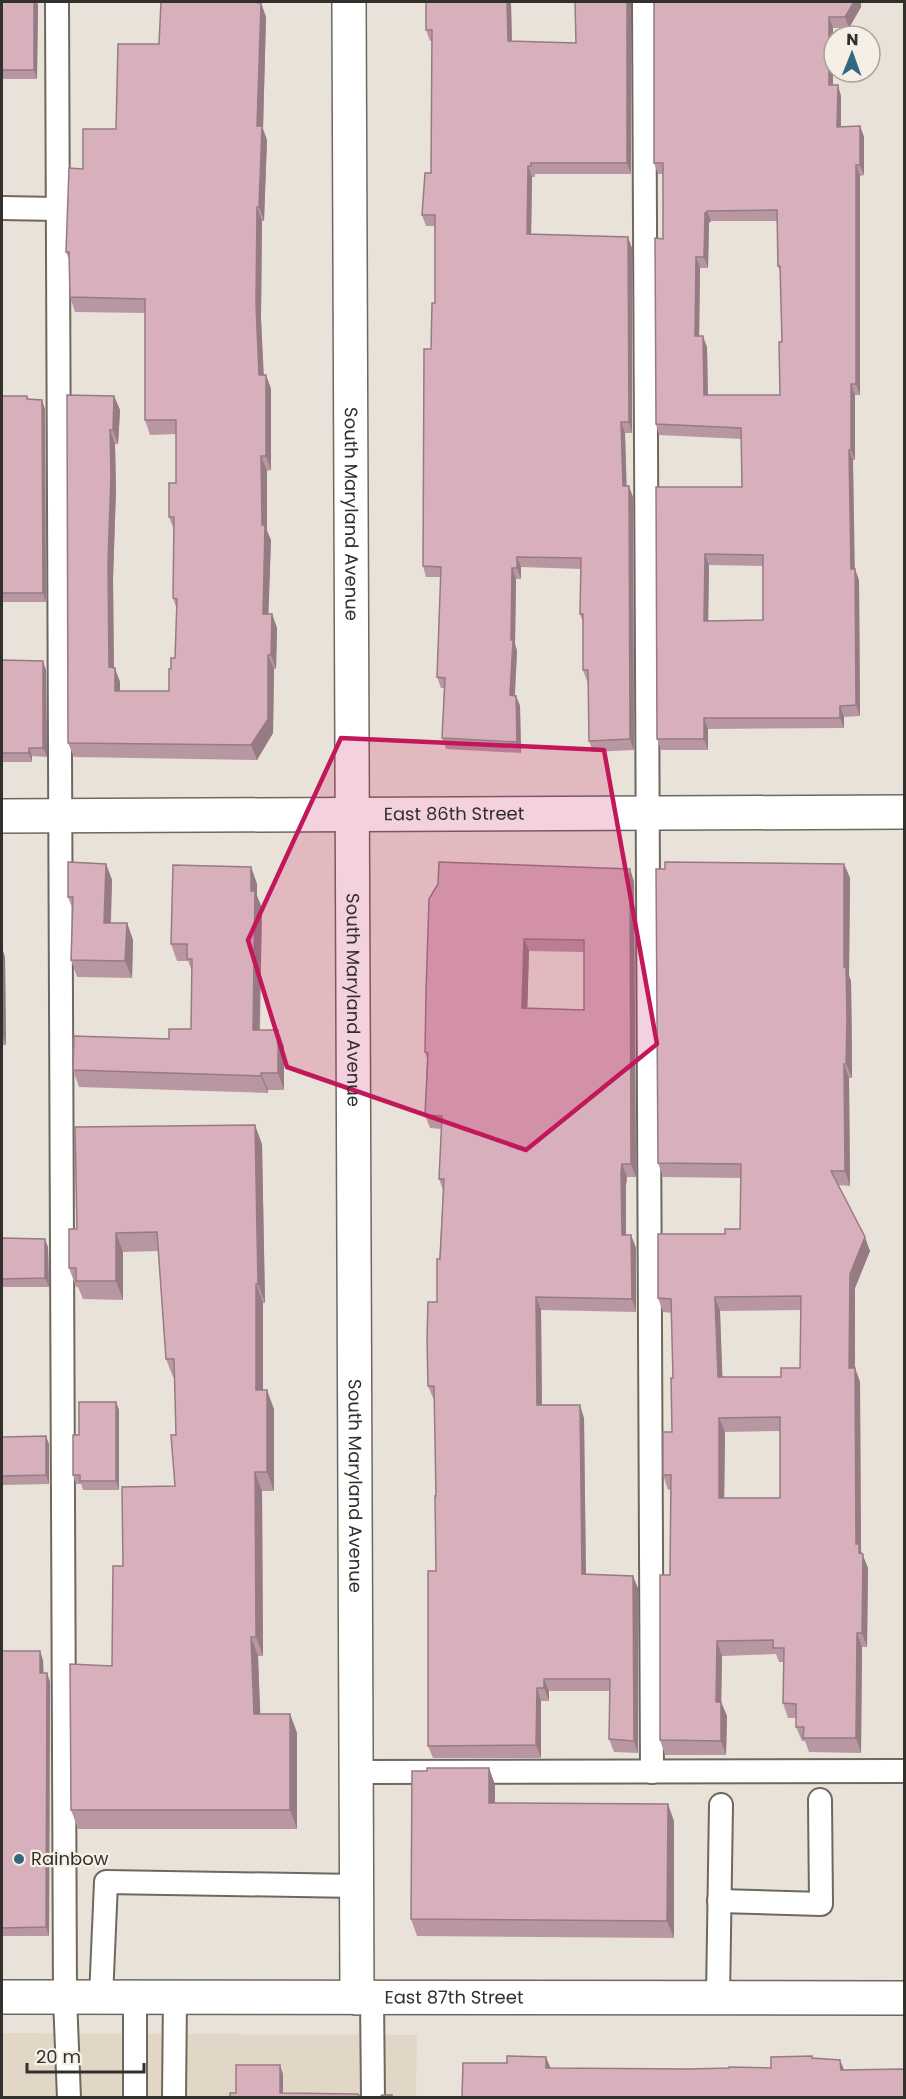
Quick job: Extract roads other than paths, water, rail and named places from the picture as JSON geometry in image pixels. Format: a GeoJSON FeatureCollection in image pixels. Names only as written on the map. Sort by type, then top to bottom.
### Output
{"type":"FeatureCollection","features":[{"type":"Feature","properties":{"kind":"street","name":"South Maryland Avenue"},"geometry":{"type":"LineString","coordinates":[[349,2],[357,1886],[365,1997]]}},
{"type":"Feature","properties":{"kind":"street","name":"East 86th Street"},"geometry":{"type":"LineString","coordinates":[[2,816],[904,812]]}},
{"type":"Feature","properties":{"kind":"street","name":"East 87th Street"},"geometry":{"type":"LineString","coordinates":[[2,1997],[904,1998]]}},
{"type":"Feature","properties":{"kind":"lane"},"geometry":{"type":"LineString","coordinates":[[57,2],[65,1998],[69,2097]]}},
{"type":"Feature","properties":{"kind":"lane"},"geometry":{"type":"LineString","coordinates":[[644,2],[652,1772]]}},
{"type":"Feature","properties":{"kind":"lane"},"geometry":{"type":"LineString","coordinates":[[2,208],[57,209]]}},
{"type":"Feature","properties":{"kind":"lane"},"geometry":{"type":"LineString","coordinates":[[357,1772],[904,1771]]}},
{"type":"Feature","properties":{"kind":"lane"},"geometry":{"type":"LineString","coordinates":[[719,1901],[821,1905],[820,1800]]}},
{"type":"Feature","properties":{"kind":"lane"},"geometry":{"type":"LineString","coordinates":[[718,1998],[721,1805]]}},
{"type":"Feature","properties":{"kind":"lane"},"geometry":{"type":"LineString","coordinates":[[101,1998],[106,1882],[357,1886]]}},
{"type":"Feature","properties":{"kind":"lane"},"geometry":{"type":"LineString","coordinates":[[365,1997],[373,2097]]}},
{"type":"Feature","properties":{"kind":"lane"},"geometry":{"type":"LineString","coordinates":[[135,1998],[135,2097]]}},
{"type":"Feature","properties":{"kind":"lane"},"geometry":{"type":"LineString","coordinates":[[174,2097],[175,1998]]}},
{"type":"Feature","properties":{"kind":"place","name":"Rainbow"},"geometry":{"type":"Point","coordinates":[19,1859]}}]}
